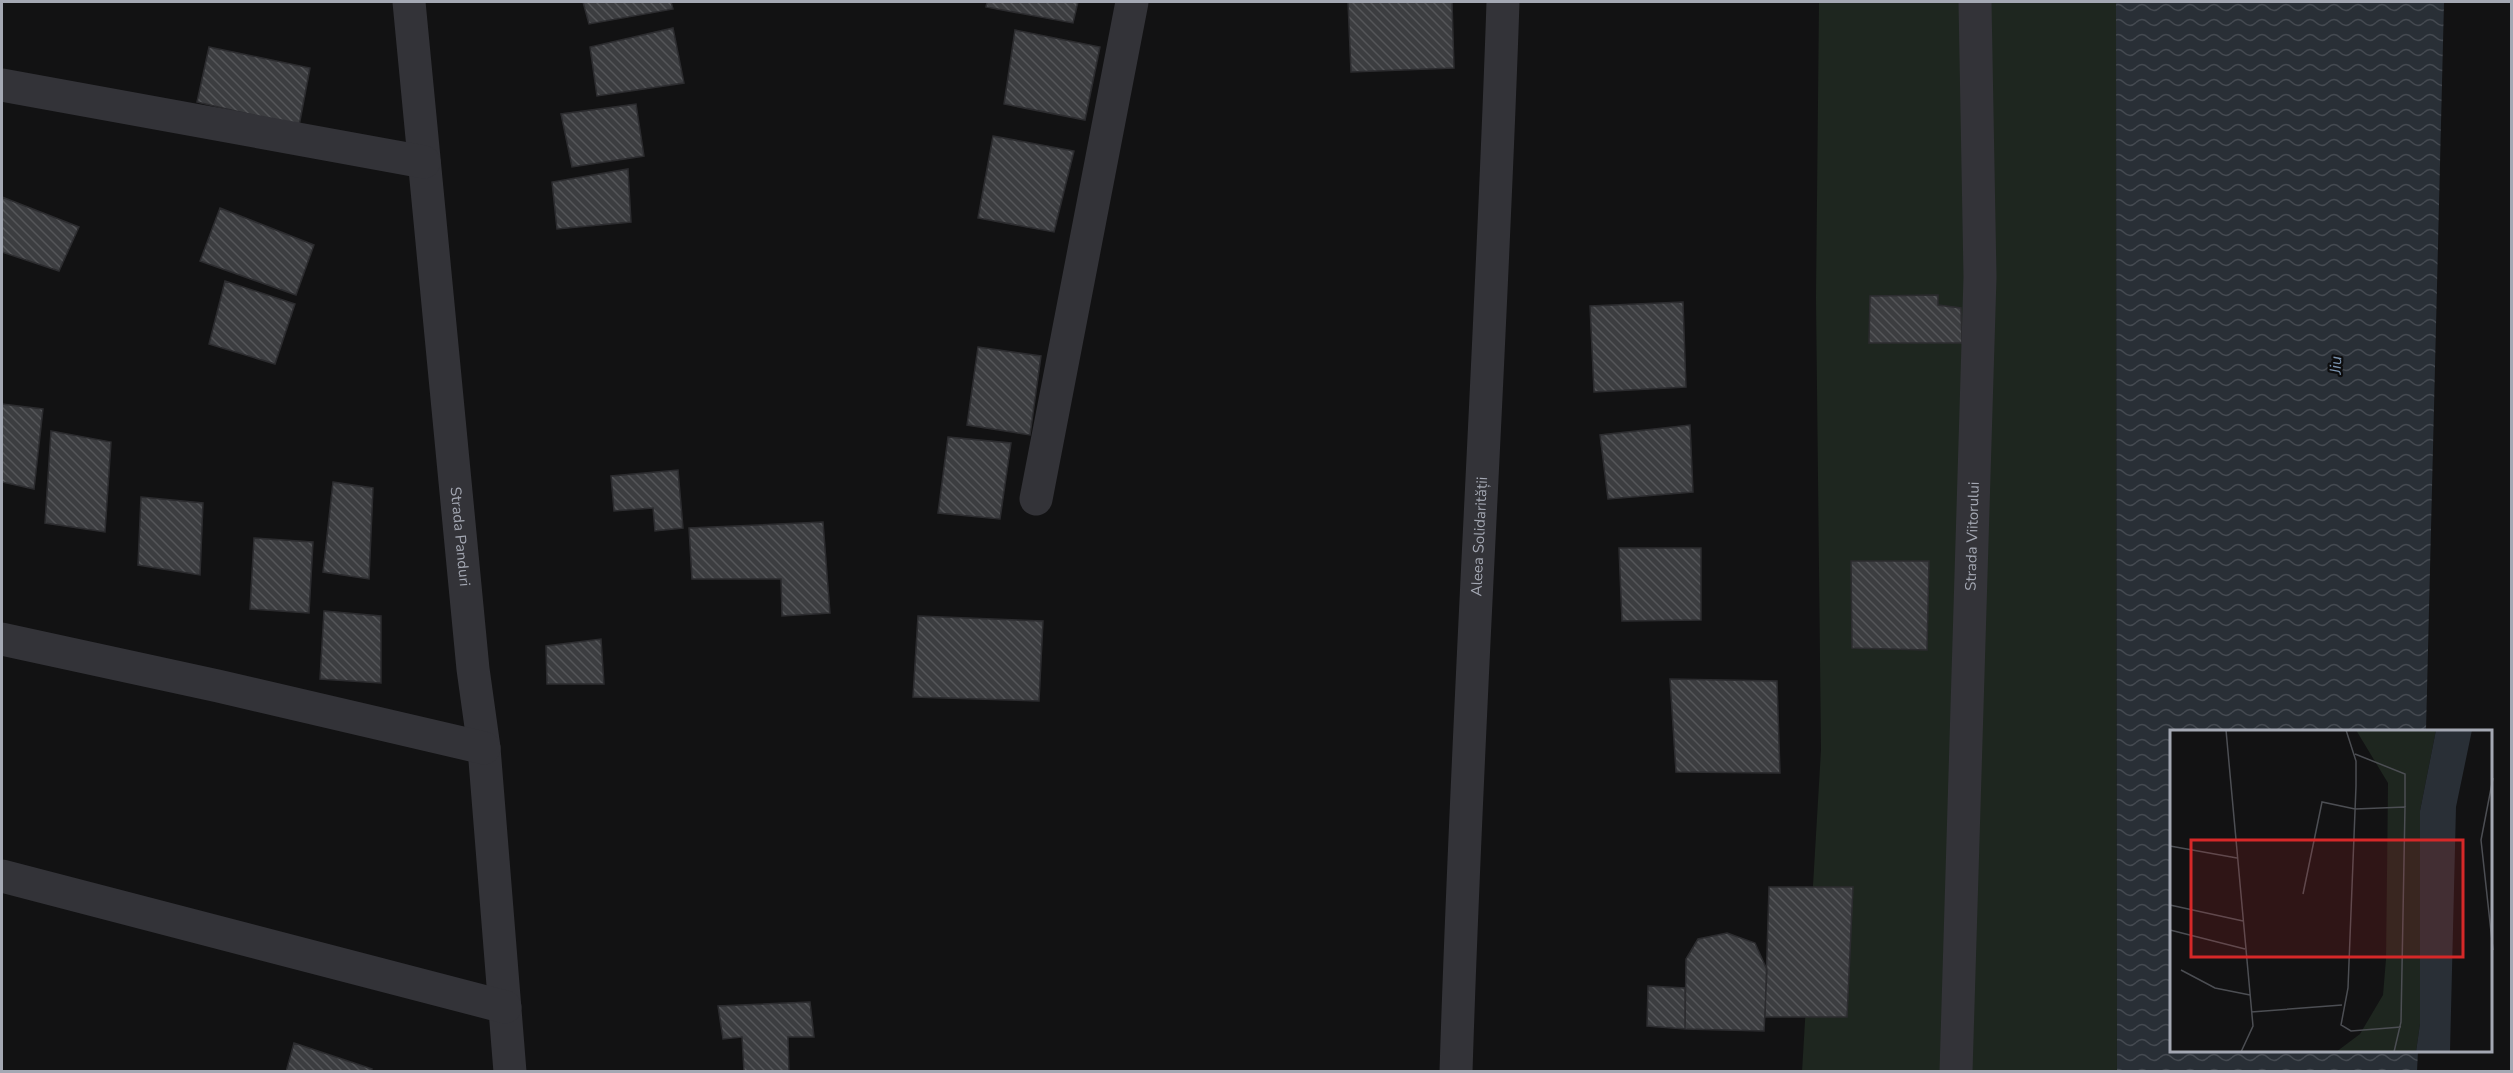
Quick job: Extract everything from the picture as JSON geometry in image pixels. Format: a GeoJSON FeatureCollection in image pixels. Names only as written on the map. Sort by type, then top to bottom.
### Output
{"type":"FeatureCollection","features":[{"type":"Feature","properties":{"kind":"street","name":"Strada Panduri"},"geometry":{"type":"LineString","coordinates":[[409,2],[473,669],[484,748],[510,1071]]}},
{"type":"Feature","properties":{"kind":"street"},"geometry":{"type":"LineString","coordinates":[[1036,499],[1132,2]]}},
{"type":"Feature","properties":{"kind":"street","name":"Aleea Solidarității"},"geometry":{"type":"LineString","coordinates":[[1456,1071],[1503,2]]}},
{"type":"Feature","properties":{"kind":"street","name":"Strada Viitorului"},"geometry":{"type":"LineString","coordinates":[[1956,1071],[1980,277],[1975,2]]}},
{"type":"Feature","properties":{"kind":"street"},"geometry":{"type":"LineString","coordinates":[[2,85],[424,162]]}},
{"type":"Feature","properties":{"kind":"street"},"geometry":{"type":"LineString","coordinates":[[2,639],[218,686],[484,748]]}},
{"type":"Feature","properties":{"kind":"street"},"geometry":{"type":"LineString","coordinates":[[2,876],[505,1007]]}},
{"type":"Feature","properties":{"kind":"shaded area"},"geometry":{"type":"Polygon","coordinates":[[[1819,2],[2116,2],[2117,1071],[1802,1072],[1821,750],[1816,298],[1819,2]]]}},
{"type":"Feature","properties":{"kind":"water","name":"Jiu"},"geometry":{"type":"Polygon","coordinates":[[[2116,2],[2444,2],[2426,730],[2170,730],[2170,1052],[2418,1052],[2417,1071],[2117,1071],[2116,2]]]}},
{"type":"Feature","properties":{"kind":"building"},"geometry":{"type":"Polygon","coordinates":[[[583,2],[671,2],[673,9],[589,24],[583,2]]]}},
{"type":"Feature","properties":{"kind":"building"},"geometry":{"type":"Polygon","coordinates":[[[987,2],[1078,2],[1073,23],[986,7],[987,2]]]}},
{"type":"Feature","properties":{"kind":"building"},"geometry":{"type":"Polygon","coordinates":[[[1348,2],[1452,2],[1454,68],[1351,72],[1348,2]]]}},
{"type":"Feature","properties":{"kind":"building"},"geometry":{"type":"Polygon","coordinates":[[[673,28],[684,83],[597,96],[590,47],[673,28]]]}},
{"type":"Feature","properties":{"kind":"building"},"geometry":{"type":"Polygon","coordinates":[[[1015,30],[1100,47],[1085,120],[1004,104],[1015,30]]]}},
{"type":"Feature","properties":{"kind":"building"},"geometry":{"type":"Polygon","coordinates":[[[209,47],[310,68],[299,126],[197,102],[209,47]]]}},
{"type":"Feature","properties":{"kind":"building"},"geometry":{"type":"Polygon","coordinates":[[[636,104],[644,156],[572,167],[561,114],[636,104]]]}},
{"type":"Feature","properties":{"kind":"building"},"geometry":{"type":"Polygon","coordinates":[[[993,136],[1074,151],[1054,232],[978,218],[993,136]]]}},
{"type":"Feature","properties":{"kind":"building"},"geometry":{"type":"Polygon","coordinates":[[[628,169],[631,222],[557,229],[552,182],[628,169]]]}},
{"type":"Feature","properties":{"kind":"building"},"geometry":{"type":"Polygon","coordinates":[[[2,197],[79,227],[59,271],[2,252],[2,197]]]}},
{"type":"Feature","properties":{"kind":"building"},"geometry":{"type":"Polygon","coordinates":[[[220,208],[314,245],[296,295],[200,261],[220,208]]]}},
{"type":"Feature","properties":{"kind":"building"},"geometry":{"type":"Polygon","coordinates":[[[225,281],[295,304],[275,364],[209,344],[225,281]]]}},
{"type":"Feature","properties":{"kind":"building"},"geometry":{"type":"Polygon","coordinates":[[[1938,295],[1938,305],[1961,308],[1962,343],[1869,343],[1870,296],[1938,295]]]}},
{"type":"Feature","properties":{"kind":"building"},"geometry":{"type":"Polygon","coordinates":[[[1683,302],[1686,387],[1594,392],[1590,306],[1683,302]]]}},
{"type":"Feature","properties":{"kind":"building"},"geometry":{"type":"Polygon","coordinates":[[[978,347],[1041,356],[1030,435],[967,425],[978,347]]]}},
{"type":"Feature","properties":{"kind":"building"},"geometry":{"type":"Polygon","coordinates":[[[2,404],[43,409],[34,489],[2,482],[2,404]]]}},
{"type":"Feature","properties":{"kind":"building"},"geometry":{"type":"Polygon","coordinates":[[[1690,425],[1693,492],[1608,499],[1600,435],[1690,425]]]}},
{"type":"Feature","properties":{"kind":"building"},"geometry":{"type":"Polygon","coordinates":[[[51,431],[111,442],[105,532],[45,523],[51,431]]]}},
{"type":"Feature","properties":{"kind":"building"},"geometry":{"type":"Polygon","coordinates":[[[948,437],[1011,443],[1000,519],[938,513],[948,437]]]}},
{"type":"Feature","properties":{"kind":"building"},"geometry":{"type":"Polygon","coordinates":[[[678,470],[683,528],[655,531],[653,508],[614,511],[611,476],[678,470]]]}},
{"type":"Feature","properties":{"kind":"building"},"geometry":{"type":"Polygon","coordinates":[[[333,482],[373,488],[369,579],[323,572],[333,482]]]}},
{"type":"Feature","properties":{"kind":"building"},"geometry":{"type":"Polygon","coordinates":[[[141,497],[203,503],[200,575],[138,565],[141,497]]]}},
{"type":"Feature","properties":{"kind":"building"},"geometry":{"type":"Polygon","coordinates":[[[823,522],[830,613],[782,616],[781,579],[692,579],[689,528],[823,522]]]}},
{"type":"Feature","properties":{"kind":"building"},"geometry":{"type":"Polygon","coordinates":[[[254,538],[313,542],[309,613],[250,609],[254,538]]]}},
{"type":"Feature","properties":{"kind":"building"},"geometry":{"type":"Polygon","coordinates":[[[1619,548],[1701,548],[1701,620],[1622,621],[1619,548]]]}},
{"type":"Feature","properties":{"kind":"building"},"geometry":{"type":"Polygon","coordinates":[[[1851,561],[1929,561],[1927,650],[1852,648],[1851,561]]]}},
{"type":"Feature","properties":{"kind":"building"},"geometry":{"type":"Polygon","coordinates":[[[324,611],[381,616],[381,683],[320,679],[324,611]]]}},
{"type":"Feature","properties":{"kind":"building"},"geometry":{"type":"Polygon","coordinates":[[[918,616],[1043,621],[1039,701],[913,697],[918,616]]]}},
{"type":"Feature","properties":{"kind":"building"},"geometry":{"type":"Polygon","coordinates":[[[601,639],[604,684],[547,684],[546,646],[601,639]]]}},
{"type":"Feature","properties":{"kind":"building"},"geometry":{"type":"Polygon","coordinates":[[[1670,679],[1777,681],[1780,773],[1676,772],[1670,679]]]}},
{"type":"Feature","properties":{"kind":"building"},"geometry":{"type":"Polygon","coordinates":[[[1769,887],[1853,887],[1847,1017],[1765,1017],[1769,887]]]}},
{"type":"Feature","properties":{"kind":"building"},"geometry":{"type":"Polygon","coordinates":[[[1727,933],[1755,943],[1767,970],[1764,1031],[1685,1029],[1686,959],[1698,939],[1727,933]]]}},
{"type":"Feature","properties":{"kind":"building"},"geometry":{"type":"Polygon","coordinates":[[[1648,986],[1685,988],[1685,1029],[1647,1026],[1648,986]]]}},
{"type":"Feature","properties":{"kind":"building"},"geometry":{"type":"Polygon","coordinates":[[[810,1002],[814,1037],[788,1037],[789,1072],[744,1072],[742,1037],[723,1039],[718,1006],[810,1002]]]}},
{"type":"Feature","properties":{"kind":"building"},"geometry":{"type":"Polygon","coordinates":[[[294,1043],[372,1069],[371,1072],[286,1072],[294,1043]]]}}]}
